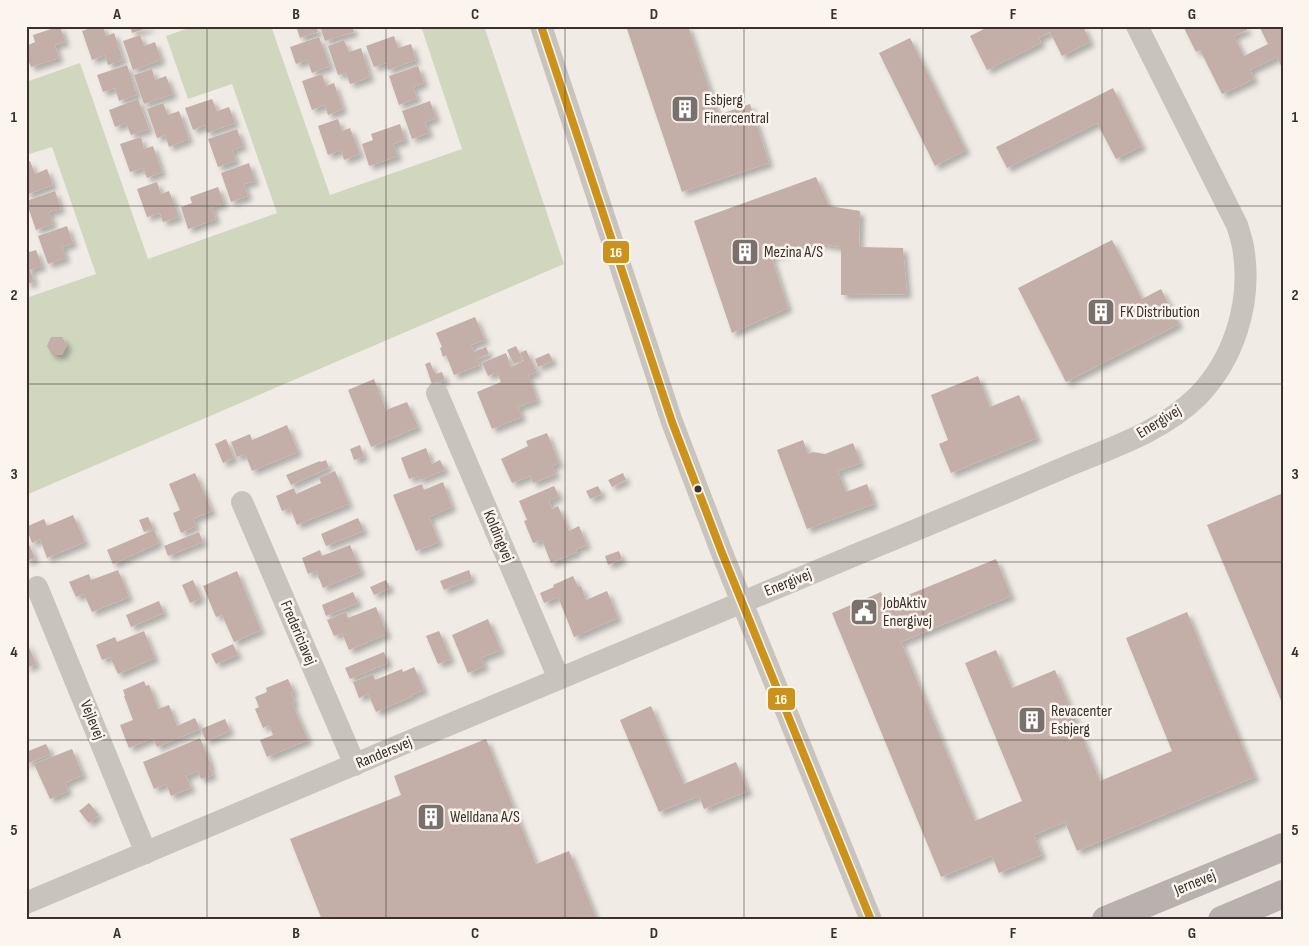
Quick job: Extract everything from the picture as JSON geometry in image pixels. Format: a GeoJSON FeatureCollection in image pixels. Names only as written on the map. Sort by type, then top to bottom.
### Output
{"type":"FeatureCollection","features":[{"type":"Feature","properties":{"kind":"main road","name":"Jernevej"},"geometry":{"type":"LineString","coordinates":[[1106,920],[1283,847]]}},
{"type":"Feature","properties":{"kind":"main road"},"geometry":{"type":"LineString","coordinates":[[1222,920],[1283,894]]}},
{"type":"Feature","properties":{"kind":"street"},"geometry":{"type":"LineString","coordinates":[[540,26],[672,422],[722,553],[871,920]]}},
{"type":"Feature","properties":{"kind":"street","name":"Energivej"},"geometry":{"type":"LineString","coordinates":[[742,602],[1148,432],[1176,415],[1188,405],[1199,395],[1219,370],[1234,342],[1242,313],[1246,284],[1244,254],[1237,225],[1137,26]]}},
{"type":"Feature","properties":{"kind":"street","name":"Koldingvej"},"geometry":{"type":"LineString","coordinates":[[437,393],[559,679]]}},
{"type":"Feature","properties":{"kind":"street","name":"Fredericiavej"},"geometry":{"type":"LineString","coordinates":[[242,502],[355,765]]}},
{"type":"Feature","properties":{"kind":"street","name":"Vejlevej"},"geometry":{"type":"LineString","coordinates":[[37,587],[146,853]]}},
{"type":"Feature","properties":{"kind":"street","name":"Randersvej"},"geometry":{"type":"LineString","coordinates":[[26,903],[742,602]]}},
{"type":"Feature","properties":{"kind":"green space"},"geometry":{"type":"Polygon","coordinates":[[[195,26],[271,26],[330,195],[462,149],[421,26],[484,26],[564,264],[26,495],[26,298],[96,274],[52,147],[26,155],[26,82],[80,63],[148,259],[277,213],[232,84],[188,99],[166,36],[195,26]]]}},
{"type":"Feature","properties":{"kind":"building"},"geometry":{"type":"Polygon","coordinates":[[[60,26],[65,42],[55,45],[59,58],[31,67],[26,55],[26,46],[35,42],[33,35],[60,26]]]}},
{"type":"Feature","properties":{"kind":"building"},"geometry":{"type":"Polygon","coordinates":[[[103,26],[106,36],[114,33],[123,60],[108,65],[105,55],[92,60],[82,31],[103,26]]]}},
{"type":"Feature","properties":{"kind":"building"},"geometry":{"type":"Polygon","coordinates":[[[130,26],[151,26],[151,27],[132,33],[130,26]]]}},
{"type":"Feature","properties":{"kind":"building"},"geometry":{"type":"Polygon","coordinates":[[[296,26],[316,26],[318,32],[300,38],[296,26]]]}},
{"type":"Feature","properties":{"kind":"building"},"geometry":{"type":"Polygon","coordinates":[[[320,26],[352,26],[354,32],[325,41],[320,26]]]}},
{"type":"Feature","properties":{"kind":"building","name":"Esbjerg Finercentral"},"geometry":{"type":"Polygon","coordinates":[[[626,26],[688,26],[718,115],[750,104],[769,163],[682,192],[626,26]]]}},
{"type":"Feature","properties":{"kind":"building"},"geometry":{"type":"Polygon","coordinates":[[[990,26],[1083,26],[1090,42],[1062,56],[1050,32],[1039,38],[1041,43],[987,70],[970,36],[990,26]]]}},
{"type":"Feature","properties":{"kind":"building"},"geometry":{"type":"Polygon","coordinates":[[[1183,26],[1246,26],[1247,30],[1234,36],[1244,56],[1268,44],[1259,26],[1283,26],[1283,70],[1277,57],[1250,70],[1254,79],[1222,94],[1200,50],[1196,52],[1183,26]]]}},
{"type":"Feature","properties":{"kind":"building"},"geometry":{"type":"Polygon","coordinates":[[[140,35],[144,46],[155,42],[161,60],[133,70],[123,41],[140,35]]]}},
{"type":"Feature","properties":{"kind":"building"},"geometry":{"type":"Polygon","coordinates":[[[394,36],[398,48],[411,44],[416,60],[388,70],[386,63],[374,67],[366,46],[394,36]]]}},
{"type":"Feature","properties":{"kind":"building"},"geometry":{"type":"Polygon","coordinates":[[[319,37],[330,66],[312,73],[307,60],[296,64],[290,47],[319,37]]]}},
{"type":"Feature","properties":{"kind":"building"},"geometry":{"type":"Polygon","coordinates":[[[910,38],[966,150],[935,166],[879,53],[910,38]]]}},
{"type":"Feature","properties":{"kind":"building"},"geometry":{"type":"Polygon","coordinates":[[[344,40],[349,52],[361,48],[370,77],[350,84],[346,73],[338,75],[328,46],[344,40]]]}},
{"type":"Feature","properties":{"kind":"building"},"geometry":{"type":"Polygon","coordinates":[[[127,65],[137,95],[119,101],[115,88],[103,92],[97,75],[127,65]]]}},
{"type":"Feature","properties":{"kind":"building"},"geometry":{"type":"Polygon","coordinates":[[[418,66],[424,83],[413,87],[417,98],[399,105],[389,76],[418,66]]]}},
{"type":"Feature","properties":{"kind":"building"},"geometry":{"type":"Polygon","coordinates":[[[152,69],[155,80],[166,76],[173,94],[144,104],[134,75],[152,69]]]}},
{"type":"Feature","properties":{"kind":"building"},"geometry":{"type":"Polygon","coordinates":[[[322,74],[326,86],[334,83],[343,109],[328,115],[325,105],[312,110],[302,81],[322,74]]]}},
{"type":"Feature","properties":{"kind":"building"},"geometry":{"type":"Polygon","coordinates":[[[1113,88],[1142,146],[1116,159],[1097,123],[1007,168],[996,147],[1113,88]]]}},
{"type":"Feature","properties":{"kind":"building"},"geometry":{"type":"Polygon","coordinates":[[[138,99],[149,129],[131,135],[126,123],[115,127],[109,110],[138,99]]]}},
{"type":"Feature","properties":{"kind":"building"},"geometry":{"type":"Polygon","coordinates":[[[212,99],[217,111],[229,107],[235,123],[207,133],[205,125],[193,130],[185,108],[212,99]]]}},
{"type":"Feature","properties":{"kind":"building"},"geometry":{"type":"Polygon","coordinates":[[[430,101],[436,118],[425,122],[429,133],[412,139],[402,111],[430,101]]]}},
{"type":"Feature","properties":{"kind":"building"},"geometry":{"type":"Polygon","coordinates":[[[163,103],[168,115],[179,111],[189,139],[169,147],[165,135],[157,138],[147,109],[163,103]]]}},
{"type":"Feature","properties":{"kind":"building"},"geometry":{"type":"Polygon","coordinates":[[[338,119],[342,131],[350,128],[360,154],[344,160],[341,150],[328,155],[318,126],[338,119]]]}},
{"type":"Feature","properties":{"kind":"building"},"geometry":{"type":"Polygon","coordinates":[[[400,124],[405,140],[393,144],[398,156],[369,166],[362,144],[373,140],[371,134],[400,124]]]}},
{"type":"Feature","properties":{"kind":"building"},"geometry":{"type":"Polygon","coordinates":[[[237,129],[243,146],[232,150],[236,161],[218,167],[208,139],[237,129]]]}},
{"type":"Feature","properties":{"kind":"building"},"geometry":{"type":"Polygon","coordinates":[[[141,137],[144,149],[153,146],[162,172],[147,178],[143,168],[130,172],[120,144],[141,137]]]}},
{"type":"Feature","properties":{"kind":"building"},"geometry":{"type":"Polygon","coordinates":[[[30,161],[35,174],[47,169],[53,185],[26,195],[26,163],[30,161]]]}},
{"type":"Feature","properties":{"kind":"building"},"geometry":{"type":"Polygon","coordinates":[[[249,163],[255,181],[244,184],[248,196],[231,202],[221,173],[249,163]]]}},
{"type":"Feature","properties":{"kind":"building","name":"Mezina A/S"},"geometry":{"type":"Polygon","coordinates":[[[816,177],[829,206],[860,211],[859,247],[903,248],[907,294],[841,295],[841,247],[815,243],[771,256],[788,308],[732,333],[694,221],[816,177]]]}},
{"type":"Feature","properties":{"kind":"building"},"geometry":{"type":"Polygon","coordinates":[[[157,182],[161,194],[169,191],[179,217],[163,222],[160,213],[147,217],[137,189],[157,182]]]}},
{"type":"Feature","properties":{"kind":"building"},"geometry":{"type":"Polygon","coordinates":[[[218,187],[224,203],[212,207],[216,219],[188,229],[181,207],[192,203],[190,197],[218,187]]]}},
{"type":"Feature","properties":{"kind":"building"},"geometry":{"type":"Polygon","coordinates":[[[55,191],[61,209],[49,212],[53,224],[36,230],[26,201],[55,191]]]}},
{"type":"Feature","properties":{"kind":"building"},"geometry":{"type":"Polygon","coordinates":[[[67,226],[73,243],[62,247],[66,258],[48,264],[38,236],[67,226]]]}},
{"type":"Feature","properties":{"kind":"building","name":"FK Distribution"},"geometry":{"type":"Polygon","coordinates":[[[1112,240],[1142,299],[1161,289],[1179,324],[1066,382],[1018,288],[1112,240]]]}},
{"type":"Feature","properties":{"kind":"building"},"geometry":{"type":"Polygon","coordinates":[[[36,250],[42,266],[30,270],[34,282],[26,284],[26,253],[36,250]]]}},
{"type":"Feature","properties":{"kind":"building"},"geometry":{"type":"Polygon","coordinates":[[[475,317],[485,340],[471,345],[474,352],[486,347],[489,354],[477,359],[480,365],[454,375],[446,355],[443,357],[440,348],[442,347],[436,333],[475,317]]]}},
{"type":"Feature","properties":{"kind":"building"},"geometry":{"type":"Polygon","coordinates":[[[51,337],[62,337],[67,345],[62,355],[52,355],[47,346],[51,337]]]}},
{"type":"Feature","properties":{"kind":"building"},"geometry":{"type":"Polygon","coordinates":[[[516,346],[523,360],[514,364],[507,350],[516,346]]]}},
{"type":"Feature","properties":{"kind":"building"},"geometry":{"type":"Polygon","coordinates":[[[526,350],[537,372],[528,375],[537,400],[518,407],[522,417],[492,429],[477,392],[501,382],[497,372],[488,376],[482,363],[506,353],[511,367],[524,361],[520,353],[526,350]]]}},
{"type":"Feature","properties":{"kind":"building"},"geometry":{"type":"Polygon","coordinates":[[[549,353],[553,361],[538,367],[535,359],[549,353]]]}},
{"type":"Feature","properties":{"kind":"building"},"geometry":{"type":"Polygon","coordinates":[[[430,362],[434,372],[436,374],[442,372],[445,380],[432,384],[425,364],[430,362]]]}},
{"type":"Feature","properties":{"kind":"building"},"geometry":{"type":"Polygon","coordinates":[[[978,376],[990,407],[1019,395],[1037,438],[951,473],[939,444],[948,440],[931,395],[978,376]]]}},
{"type":"Feature","properties":{"kind":"building"},"geometry":{"type":"Polygon","coordinates":[[[374,379],[386,410],[407,402],[418,427],[371,447],[348,390],[374,379]]]}},
{"type":"Feature","properties":{"kind":"building"},"geometry":{"type":"Polygon","coordinates":[[[287,425],[298,452],[252,471],[245,454],[237,457],[231,442],[250,434],[252,440],[287,425]]]}},
{"type":"Feature","properties":{"kind":"building"},"geometry":{"type":"Polygon","coordinates":[[[547,433],[559,463],[552,466],[556,474],[533,483],[530,476],[512,483],[501,459],[528,446],[526,441],[547,433]]]}},
{"type":"Feature","properties":{"kind":"building"},"geometry":{"type":"Polygon","coordinates":[[[226,439],[234,458],[223,463],[215,444],[226,439]]]}},
{"type":"Feature","properties":{"kind":"building"},"geometry":{"type":"Polygon","coordinates":[[[803,440],[808,454],[813,452],[825,454],[853,443],[861,463],[838,471],[846,492],[867,484],[874,504],[807,529],[777,450],[803,440]]]}},
{"type":"Feature","properties":{"kind":"building"},"geometry":{"type":"Polygon","coordinates":[[[360,445],[364,457],[354,460],[350,449],[360,445]]]}},
{"type":"Feature","properties":{"kind":"building"},"geometry":{"type":"Polygon","coordinates":[[[426,448],[432,464],[440,460],[445,470],[420,480],[418,476],[409,479],[401,458],[426,448]]]}},
{"type":"Feature","properties":{"kind":"building"},"geometry":{"type":"Polygon","coordinates":[[[326,460],[329,468],[291,485],[286,475],[326,460]]]}},
{"type":"Feature","properties":{"kind":"building"},"geometry":{"type":"Polygon","coordinates":[[[335,471],[349,504],[297,525],[290,508],[282,511],[276,496],[294,488],[296,494],[321,483],[319,478],[335,471]]]}},
{"type":"Feature","properties":{"kind":"building"},"geometry":{"type":"Polygon","coordinates":[[[195,473],[212,511],[193,519],[196,526],[181,533],[173,513],[180,510],[169,484],[195,473]]]}},
{"type":"Feature","properties":{"kind":"building"},"geometry":{"type":"Polygon","coordinates":[[[623,473],[626,480],[612,487],[608,480],[623,473]]]}},
{"type":"Feature","properties":{"kind":"building"},"geometry":{"type":"Polygon","coordinates":[[[443,482],[452,507],[429,517],[439,542],[416,551],[393,495],[422,484],[424,490],[443,482]]]}},
{"type":"Feature","properties":{"kind":"building"},"geometry":{"type":"Polygon","coordinates":[[[554,486],[559,496],[549,501],[552,509],[558,506],[569,531],[579,526],[587,545],[576,549],[577,552],[551,563],[542,540],[533,543],[524,521],[527,520],[519,501],[554,486]]]}},
{"type":"Feature","properties":{"kind":"building"},"geometry":{"type":"Polygon","coordinates":[[[598,486],[602,494],[590,499],[586,491],[598,486]]]}},
{"type":"Feature","properties":{"kind":"building"},"geometry":{"type":"Polygon","coordinates":[[[1283,493],[1283,705],[1207,525],[1283,493]]]}},
{"type":"Feature","properties":{"kind":"building"},"geometry":{"type":"Polygon","coordinates":[[[73,515],[85,542],[47,558],[40,539],[32,543],[26,527],[44,519],[47,526],[73,515]]]}},
{"type":"Feature","properties":{"kind":"building"},"geometry":{"type":"Polygon","coordinates":[[[148,517],[153,528],[144,532],[139,520],[148,517]]]}},
{"type":"Feature","properties":{"kind":"building"},"geometry":{"type":"Polygon","coordinates":[[[358,518],[364,531],[326,546],[321,534],[358,518]]]}},
{"type":"Feature","properties":{"kind":"building"},"geometry":{"type":"Polygon","coordinates":[[[154,530],[159,543],[113,564],[107,550],[154,530]]]}},
{"type":"Feature","properties":{"kind":"building"},"geometry":{"type":"Polygon","coordinates":[[[199,532],[203,542],[168,556],[164,546],[199,532]]]}},
{"type":"Feature","properties":{"kind":"building"},"geometry":{"type":"Polygon","coordinates":[[[26,538],[35,558],[26,561],[26,538]]]}},
{"type":"Feature","properties":{"kind":"building"},"geometry":{"type":"Polygon","coordinates":[[[350,545],[361,572],[323,588],[316,571],[308,574],[302,558],[320,550],[322,556],[350,545]]]}},
{"type":"Feature","properties":{"kind":"building"},"geometry":{"type":"Polygon","coordinates":[[[619,551],[622,559],[608,565],[605,556],[619,551]]]}},
{"type":"Feature","properties":{"kind":"building","name":"Revacenter Esbjerg"},"geometry":{"type":"Polygon","coordinates":[[[996,559],[1011,596],[901,642],[975,821],[1022,801],[965,663],[996,650],[1012,688],[1055,670],[1100,781],[1172,751],[1126,638],[1187,612],[1255,777],[1077,851],[1065,822],[1034,835],[1042,855],[999,873],[992,856],[941,877],[832,613],[881,592],[886,604],[996,559]]]}},
{"type":"Feature","properties":{"kind":"building"},"geometry":{"type":"Polygon","coordinates":[[[118,570],[129,597],[92,612],[84,594],[76,597],[69,582],[89,574],[91,580],[118,570]]]}},
{"type":"Feature","properties":{"kind":"building"},"geometry":{"type":"Polygon","coordinates":[[[469,570],[472,579],[444,590],[440,581],[469,570]]]}},
{"type":"Feature","properties":{"kind":"building"},"geometry":{"type":"Polygon","coordinates":[[[237,571],[261,630],[234,642],[222,615],[216,617],[203,586],[237,571]]]}},
{"type":"Feature","properties":{"kind":"building"},"geometry":{"type":"Polygon","coordinates":[[[573,576],[578,587],[581,586],[586,600],[607,591],[618,618],[574,637],[558,597],[544,603],[540,593],[573,576]]]}},
{"type":"Feature","properties":{"kind":"building"},"geometry":{"type":"Polygon","coordinates":[[[193,580],[201,598],[190,603],[182,585],[193,580]]]}},
{"type":"Feature","properties":{"kind":"building"},"geometry":{"type":"Polygon","coordinates":[[[386,580],[390,588],[374,595],[370,587],[386,580]]]}},
{"type":"Feature","properties":{"kind":"building"},"geometry":{"type":"Polygon","coordinates":[[[353,592],[358,603],[326,616],[322,605],[353,592]]]}},
{"type":"Feature","properties":{"kind":"building"},"geometry":{"type":"Polygon","coordinates":[[[159,601],[164,613],[131,627],[126,615],[159,601]]]}},
{"type":"Feature","properties":{"kind":"building"},"geometry":{"type":"Polygon","coordinates":[[[376,607],[387,634],[349,650],[342,633],[334,636],[327,620],[346,612],[348,618],[376,607]]]}},
{"type":"Feature","properties":{"kind":"building"},"geometry":{"type":"Polygon","coordinates":[[[488,619],[501,650],[481,658],[485,666],[468,673],[452,635],[488,619]]]}},
{"type":"Feature","properties":{"kind":"building"},"geometry":{"type":"Polygon","coordinates":[[[144,631],[155,658],[118,674],[110,657],[102,660],[96,645],[115,637],[117,642],[144,631]]]}},
{"type":"Feature","properties":{"kind":"building"},"geometry":{"type":"Polygon","coordinates":[[[439,631],[451,659],[438,664],[426,636],[439,631]]]}},
{"type":"Feature","properties":{"kind":"building"},"geometry":{"type":"Polygon","coordinates":[[[26,640],[36,664],[26,668],[26,640]]]}},
{"type":"Feature","properties":{"kind":"building"},"geometry":{"type":"Polygon","coordinates":[[[233,644],[238,655],[216,664],[211,654],[233,644]]]}},
{"type":"Feature","properties":{"kind":"building"},"geometry":{"type":"Polygon","coordinates":[[[384,652],[388,663],[350,679],[345,668],[384,652]]]}},
{"type":"Feature","properties":{"kind":"building"},"geometry":{"type":"Polygon","coordinates":[[[414,667],[424,690],[376,712],[368,694],[359,698],[353,682],[373,674],[375,680],[402,669],[403,672],[414,667]]]}},
{"type":"Feature","properties":{"kind":"building"},"geometry":{"type":"Polygon","coordinates":[[[288,679],[294,692],[291,693],[295,702],[292,703],[308,740],[267,757],[260,740],[273,735],[269,725],[263,728],[255,709],[259,707],[255,697],[267,692],[266,688],[288,679]]]}},
{"type":"Feature","properties":{"kind":"building"},"geometry":{"type":"Polygon","coordinates":[[[144,681],[146,686],[149,685],[158,709],[169,705],[177,726],[195,718],[200,729],[157,747],[153,738],[129,748],[120,725],[133,720],[123,690],[144,681]]]}},
{"type":"Feature","properties":{"kind":"building"},"geometry":{"type":"Polygon","coordinates":[[[651,706],[684,784],[736,762],[748,791],[704,809],[699,796],[659,812],[620,720],[651,706]]]}},
{"type":"Feature","properties":{"kind":"building"},"geometry":{"type":"Polygon","coordinates":[[[225,719],[230,731],[206,741],[201,729],[225,719]]]}},
{"type":"Feature","properties":{"kind":"building"},"geometry":{"type":"Polygon","coordinates":[[[200,738],[213,775],[201,779],[198,771],[186,776],[191,788],[171,796],[166,784],[154,789],[143,762],[200,738]]]}},
{"type":"Feature","properties":{"kind":"building","name":"Welldana A/S"},"geometry":{"type":"Polygon","coordinates":[[[486,739],[536,864],[569,851],[597,920],[322,920],[290,839],[401,795],[394,776],[486,739]]]}},
{"type":"Feature","properties":{"kind":"building"},"geometry":{"type":"Polygon","coordinates":[[[46,744],[51,754],[26,764],[26,752],[46,744]]]}},
{"type":"Feature","properties":{"kind":"building"},"geometry":{"type":"Polygon","coordinates":[[[72,749],[83,775],[65,783],[68,791],[50,799],[34,764],[72,749]]]}},
{"type":"Feature","properties":{"kind":"building"},"geometry":{"type":"Polygon","coordinates":[[[89,803],[99,815],[89,823],[79,811],[89,803]]]}},
{"type":"Feature","properties":{"kind":"transit line","name":"16"},"geometry":{"type":"LineString","coordinates":[[541,26],[672,422],[722,553],[871,920]]}},
{"type":"Feature","properties":{"kind":"place","name":"Esbjerg Finercentral"},"geometry":{"type":"Point","coordinates":[685,109]}},
{"type":"Feature","properties":{"kind":"place","name":"Mezina A/S"},"geometry":{"type":"Point","coordinates":[745,252]}},
{"type":"Feature","properties":{"kind":"place","name":"FK Distribution"},"geometry":{"type":"Point","coordinates":[1101,312]}},
{"type":"Feature","properties":{"kind":"place","name":"JobAktiv Energivej"},"geometry":{"type":"Point","coordinates":[864,612]}},
{"type":"Feature","properties":{"kind":"place","name":"Revacenter Esbjerg"},"geometry":{"type":"Point","coordinates":[1032,720]}},
{"type":"Feature","properties":{"kind":"place","name":"Welldana A/S"},"geometry":{"type":"Point","coordinates":[431,817]}}]}
